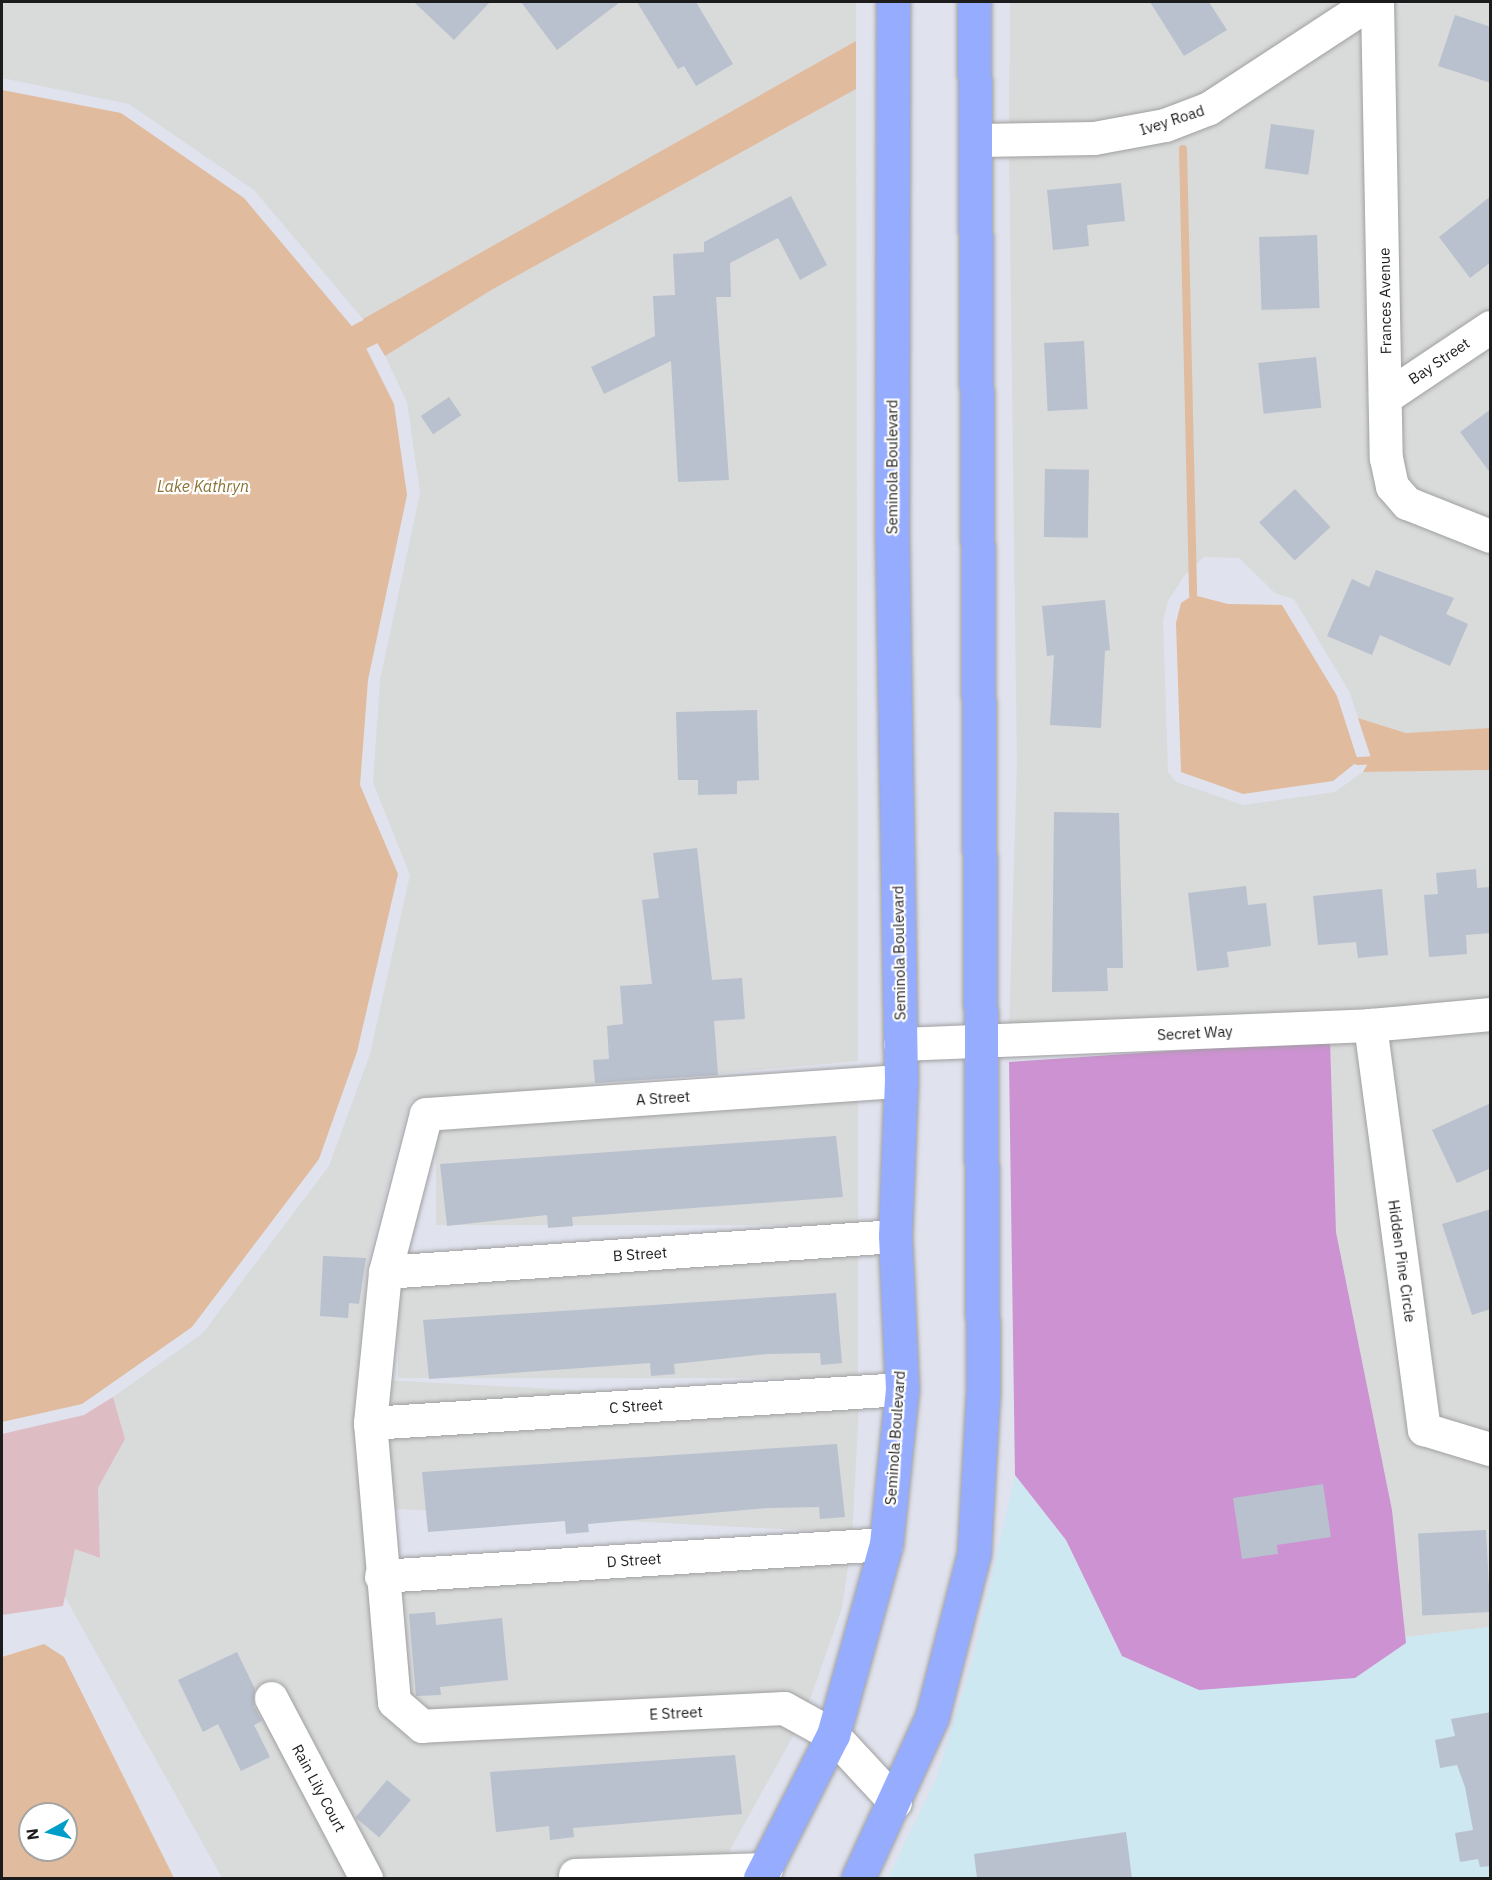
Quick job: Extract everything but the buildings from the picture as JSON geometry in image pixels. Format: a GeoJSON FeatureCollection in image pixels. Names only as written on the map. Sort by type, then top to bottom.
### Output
{"type":"FeatureCollection","features":[{"type":"Feature","properties":{"kind":"main road","name":"Seminola Boulevard"},"geometry":{"type":"LineString","coordinates":[[763,1874],[833,1735],[886,1544],[902,1389],[895,1236],[901,1081],[892,533],[893,2]]}},
{"type":"Feature","properties":{"kind":"main road"},"geometry":{"type":"LineString","coordinates":[[858,1878],[895,1802],[932,1717],[974,1553],[983,1393],[978,140],[974,2]]}},
{"type":"Feature","properties":{"kind":"street","name":"Ivey Road"},"geometry":{"type":"LineString","coordinates":[[978,140],[1094,138],[1165,124],[1209,108],[1371,2]]}},
{"type":"Feature","properties":{"kind":"street","name":"Frances Avenue"},"geometry":{"type":"LineString","coordinates":[[1377,2],[1387,396],[1386,458],[1392,486],[1407,503],[1491,536]]}},
{"type":"Feature","properties":{"kind":"street","name":"Bay Street"},"geometry":{"type":"LineString","coordinates":[[1387,396],[1491,327]]}},
{"type":"Feature","properties":{"kind":"street","name":"Secret Way"},"geometry":{"type":"LineString","coordinates":[[900,1044],[980,1043],[1370,1025],[1491,1014]]}},
{"type":"Feature","properties":{"kind":"street","name":"Hidden Pine Circle"},"geometry":{"type":"LineString","coordinates":[[1370,1025],[1424,1429],[1491,1449]]}},
{"type":"Feature","properties":{"kind":"street","name":"A Street"},"geometry":{"type":"LineString","coordinates":[[385,1272],[426,1114],[901,1081]]}},
{"type":"Feature","properties":{"kind":"street","name":"B Street"},"geometry":{"type":"LineString","coordinates":[[385,1272],[895,1236]]}},
{"type":"Feature","properties":{"kind":"street"},"geometry":{"type":"LineString","coordinates":[[381,1576],[370,1423],[385,1272]]}},
{"type":"Feature","properties":{"kind":"street","name":"C Street"},"geometry":{"type":"LineString","coordinates":[[370,1423],[902,1389]]}},
{"type":"Feature","properties":{"kind":"street","name":"D Street"},"geometry":{"type":"LineString","coordinates":[[381,1576],[886,1544]]}},
{"type":"Feature","properties":{"kind":"street","name":"E Street"},"geometry":{"type":"LineString","coordinates":[[381,1576],[394,1702],[422,1726],[784,1708],[833,1735],[895,1802]]}},
{"type":"Feature","properties":{"kind":"street","name":"Rain Lily Court"},"geometry":{"type":"LineString","coordinates":[[272,1698],[366,1878]]}},
{"type":"Feature","properties":{"kind":"street"},"geometry":{"type":"LineString","coordinates":[[575,1875],[763,1874]]}},
{"type":"Feature","properties":{"kind":"shaded area"},"geometry":{"type":"Polygon","coordinates":[[[2,2],[856,2],[856,41],[363,319],[254,190],[129,104],[2,78],[2,2]]]}},
{"type":"Feature","properties":{"kind":"shaded area"},"geometry":{"type":"Polygon","coordinates":[[[1010,2],[1346,2],[1202,96],[1123,121],[1009,126],[1010,2]]]}},
{"type":"Feature","properties":{"kind":"shaded area"},"geometry":{"type":"Polygon","coordinates":[[[1490,2],[1490,310],[1401,370],[1393,4],[1490,2]]]}},
{"type":"Feature","properties":{"kind":"shaded area"},"geometry":{"type":"Polygon","coordinates":[[[1362,24],[1371,389],[1366,393],[1400,515],[1462,543],[1490,549],[1490,728],[1406,733],[1358,718],[1350,693],[1294,599],[1275,593],[1239,558],[1204,557],[1184,576],[1168,601],[1163,621],[1168,772],[1176,782],[1243,805],[1335,792],[1363,772],[1490,770],[1490,1001],[1009,1028],[1017,765],[1009,153],[1095,151],[1362,24]]]}},
{"type":"Feature","properties":{"kind":"shaded area"},"geometry":{"type":"Polygon","coordinates":[[[856,89],[858,1061],[410,1101],[368,1260],[354,1411],[379,1703],[407,1732],[408,1740],[422,1745],[429,1739],[779,1722],[796,1731],[726,1857],[561,1862],[560,1878],[383,1878],[279,1680],[251,1693],[349,1878],[222,1878],[65,1597],[67,1574],[75,1549],[100,1558],[98,1488],[125,1439],[113,1397],[203,1333],[329,1166],[370,1054],[410,875],[373,783],[380,680],[420,493],[407,402],[385,356],[493,289],[856,89]]]}},
{"type":"Feature","properties":{"kind":"shaded area"},"geometry":{"type":"Polygon","coordinates":[[[1490,343],[1490,522],[1417,492],[1406,480],[1401,457],[1402,402],[1490,343]]]}},
{"type":"Feature","properties":{"kind":"shaded area"},"geometry":{"type":"Polygon","coordinates":[[[1490,1032],[1490,1435],[1438,1419],[1387,1039],[1490,1032]]]}},
{"type":"Feature","properties":{"kind":"shaded area"},"geometry":{"type":"Polygon","coordinates":[[[1330,1040],[1336,1232],[1392,1510],[1406,1643],[1355,1678],[1199,1690],[1122,1656],[1066,1540],[1015,1475],[1009,1062],[1330,1040]]]}},
{"type":"Feature","properties":{"kind":"shaded area"},"geometry":{"type":"Polygon","coordinates":[[[1357,1041],[1409,1431],[1490,1463],[1490,1627],[1405,1637],[1392,1510],[1336,1232],[1330,1042],[1357,1041]]]}},
{"type":"Feature","properties":{"kind":"shaded area"},"geometry":{"type":"Polygon","coordinates":[[[436,1098],[858,1098],[858,1225],[436,1225],[436,1098]]]}},
{"type":"Feature","properties":{"kind":"shaded area"},"geometry":{"type":"Polygon","coordinates":[[[398,1252],[858,1252],[858,1378],[398,1378],[398,1252]]]}},
{"type":"Feature","properties":{"kind":"shaded area"},"geometry":{"type":"Polygon","coordinates":[[[387,1380],[859,1405],[852,1533],[380,1508],[387,1380]]]}},
{"type":"Feature","properties":{"kind":"shaded area"},"geometry":{"type":"Polygon","coordinates":[[[113,1397],[125,1439],[98,1488],[100,1558],[75,1549],[63,1606],[2,1615],[2,1434],[84,1415],[113,1397]]]}},
{"type":"Feature","properties":{"kind":"shaded area"},"geometry":{"type":"Polygon","coordinates":[[[1015,1475],[1066,1540],[1122,1656],[1406,1643],[1405,1637],[1490,1627],[1490,1878],[888,1878],[936,1779],[972,1661],[1015,1475]]]}},
{"type":"Feature","properties":{"kind":"shaded area"},"geometry":{"type":"Polygon","coordinates":[[[849,1560],[842,1608],[808,1705],[428,1712],[409,1695],[397,1588],[849,1560]]]}},
{"type":"Feature","properties":{"kind":"water"},"geometry":{"type":"Polygon","coordinates":[[[856,41],[856,89],[493,289],[385,356],[363,319],[856,41]]]}},
{"type":"Feature","properties":{"kind":"water","name":"Lake Kathryn"},"geometry":{"type":"Polygon","coordinates":[[[2,90],[121,113],[244,198],[360,336],[394,404],[407,495],[368,680],[360,785],[398,874],[357,1052],[319,1159],[192,1327],[82,1404],[2,1422],[2,90]]]}},
{"type":"Feature","properties":{"kind":"water"},"geometry":{"type":"Polygon","coordinates":[[[1193,595],[1228,604],[1282,605],[1337,696],[1358,761],[1333,781],[1243,794],[1181,772],[1176,623],[1181,603],[1193,595]]]}},
{"type":"Feature","properties":{"kind":"water"},"geometry":{"type":"Polygon","coordinates":[[[1358,718],[1406,733],[1490,728],[1490,770],[1363,772],[1371,758],[1358,718]]]}},
{"type":"Feature","properties":{"kind":"water"},"geometry":{"type":"Polygon","coordinates":[[[44,1644],[64,1657],[174,1878],[2,1878],[2,1657],[44,1644]]]}},
{"type":"Feature","properties":{"kind":"waterway"},"geometry":{"type":"LineString","coordinates":[[1183,149],[1193,595]]}},
{"type":"Feature","properties":{"kind":"waterway"},"geometry":{"type":"LineString","coordinates":[[360,336],[404,314]]}},
{"type":"Feature","properties":{"kind":"waterway"},"geometry":{"type":"LineString","coordinates":[[1358,761],[1378,760]]}}]}
